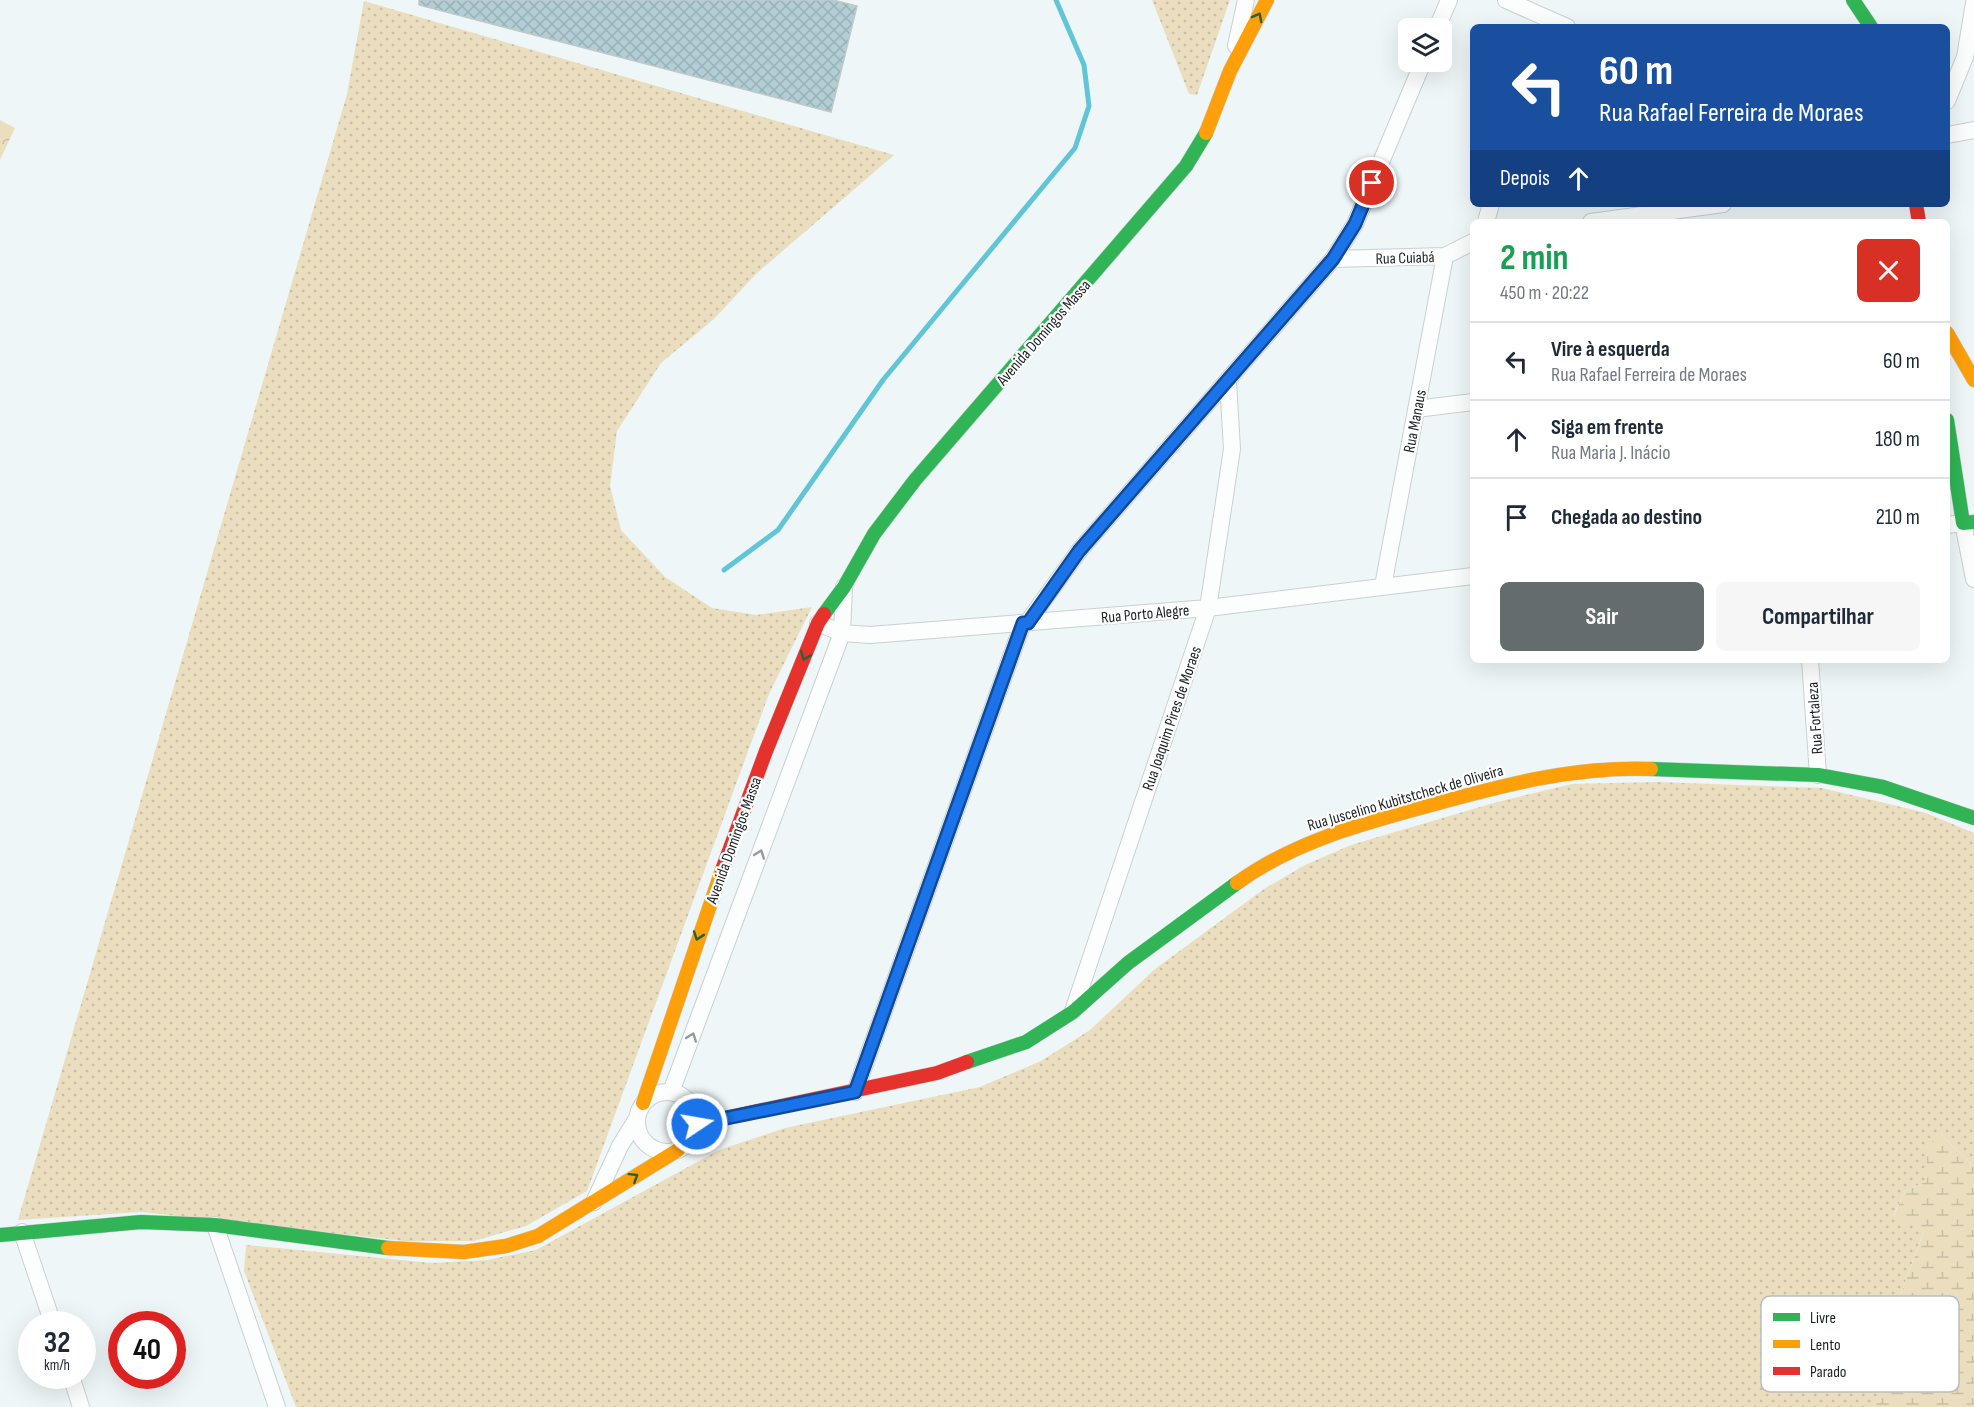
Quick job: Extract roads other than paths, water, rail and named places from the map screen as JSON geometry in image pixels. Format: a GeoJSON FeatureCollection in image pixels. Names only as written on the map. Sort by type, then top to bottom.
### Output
{"type":"FeatureCollection","features":[{"type":"Feature","properties":{"kind":"street","name":"Avenida Domingos Massa"},"geometry":{"type":"LineString","coordinates":[[1230,71],[1246,0]]}},
{"type":"Feature","properties":{"kind":"street","name":"Avenida Domingos Massa"},"geometry":{"type":"LineString","coordinates":[[643,1103],[708,908],[766,751],[818,623],[844,587],[874,534],[915,480],[1186,166],[1204,138],[1230,71],[1267,0]]}},
{"type":"Feature","properties":{"kind":"street"},"geometry":{"type":"LineString","coordinates":[[1441,18],[1449,0]]}},
{"type":"Feature","properties":{"kind":"street"},"geometry":{"type":"LineString","coordinates":[[1506,0],[1560,24]]}},
{"type":"Feature","properties":{"kind":"street"},"geometry":{"type":"LineString","coordinates":[[1853,0],[1869,24]]}},
{"type":"Feature","properties":{"kind":"street"},"geometry":{"type":"LineString","coordinates":[[1950,94],[1965,57],[1974,3]]}},
{"type":"Feature","properties":{"kind":"street"},"geometry":{"type":"LineString","coordinates":[[855,1092],[1025,623],[1079,551],[1333,259],[1355,224],[1419,72]]}},
{"type":"Feature","properties":{"kind":"street"},"geometry":{"type":"LineString","coordinates":[[1950,134],[1974,129]]}},
{"type":"Feature","properties":{"kind":"street"},"geometry":{"type":"LineString","coordinates":[[1613,219],[1701,207]]}},
{"type":"Feature","properties":{"kind":"street","name":"Rua Cuiabá"},"geometry":{"type":"LineString","coordinates":[[1333,259],[1445,256],[1470,244]]}},
{"type":"Feature","properties":{"kind":"street","name":"Rua Manaus"},"geometry":{"type":"LineString","coordinates":[[1383,586],[1445,256]]}},
{"type":"Feature","properties":{"kind":"street"},"geometry":{"type":"LineString","coordinates":[[1950,338],[1974,380]]}},
{"type":"Feature","properties":{"kind":"street","name":"Rua Joaquim Pires de Moraes"},"geometry":{"type":"LineString","coordinates":[[1073,1012],[1208,608],[1232,449],[1228,381]]}},
{"type":"Feature","properties":{"kind":"street"},"geometry":{"type":"LineString","coordinates":[[1416,409],[1470,402]]}},
{"type":"Feature","properties":{"kind":"street"},"geometry":{"type":"LineString","coordinates":[[1950,442],[1961,523],[1974,579]]}},
{"type":"Feature","properties":{"kind":"street","name":"Rua Porto Alegre"},"geometry":{"type":"LineString","coordinates":[[818,623],[842,633],[870,635],[1208,608],[1470,576]]}},
{"type":"Feature","properties":{"kind":"street","name":"Avenida Domingos Massa"},"geometry":{"type":"LineString","coordinates":[[671,1092],[842,633],[844,587]]}},
{"type":"Feature","properties":{"kind":"street","name":"Rua Fortaleza"},"geometry":{"type":"LineString","coordinates":[[1810,663],[1818,776]]}},
{"type":"Feature","properties":{"kind":"street","name":"Rua Juscelino Kubitstcheck de Oliveira"},"geometry":{"type":"LineString","coordinates":[[697,1124],[937,1074],[982,1060],[1026,1042],[1073,1012],[1128,963],[1262,865],[1303,844],[1351,827],[1530,778],[1610,767],[1818,776],[1883,787],[1974,818]]}},
{"type":"Feature","properties":{"kind":"street"},"geometry":{"type":"LineString","coordinates":[[0,1235],[141,1222],[215,1225],[384,1248],[464,1252],[506,1246],[538,1236],[592,1205],[687,1144],[697,1124],[696,1115],[687,1100],[671,1092],[650,1096],[643,1103],[592,1205]]}},
{"type":"Feature","properties":{"kind":"street"},"geometry":{"type":"LineString","coordinates":[[636,1120],[638,1132],[644,1142],[654,1149],[666,1152],[678,1150]]}},
{"type":"Feature","properties":{"kind":"street"},"geometry":{"type":"LineString","coordinates":[[215,1225],[277,1407]]}},
{"type":"Feature","properties":{"kind":"street"},"geometry":{"type":"LineString","coordinates":[[22,1232],[49,1311]]}},
{"type":"Feature","properties":{"kind":"street"},"geometry":{"type":"LineString","coordinates":[[75,1389],[81,1407]]}},
{"type":"Feature","properties":{"kind":"waterway"},"geometry":{"type":"LineString","coordinates":[[724,570],[778,530],[883,380],[1075,148],[1089,106],[1084,65],[1056,0]]}}]}
